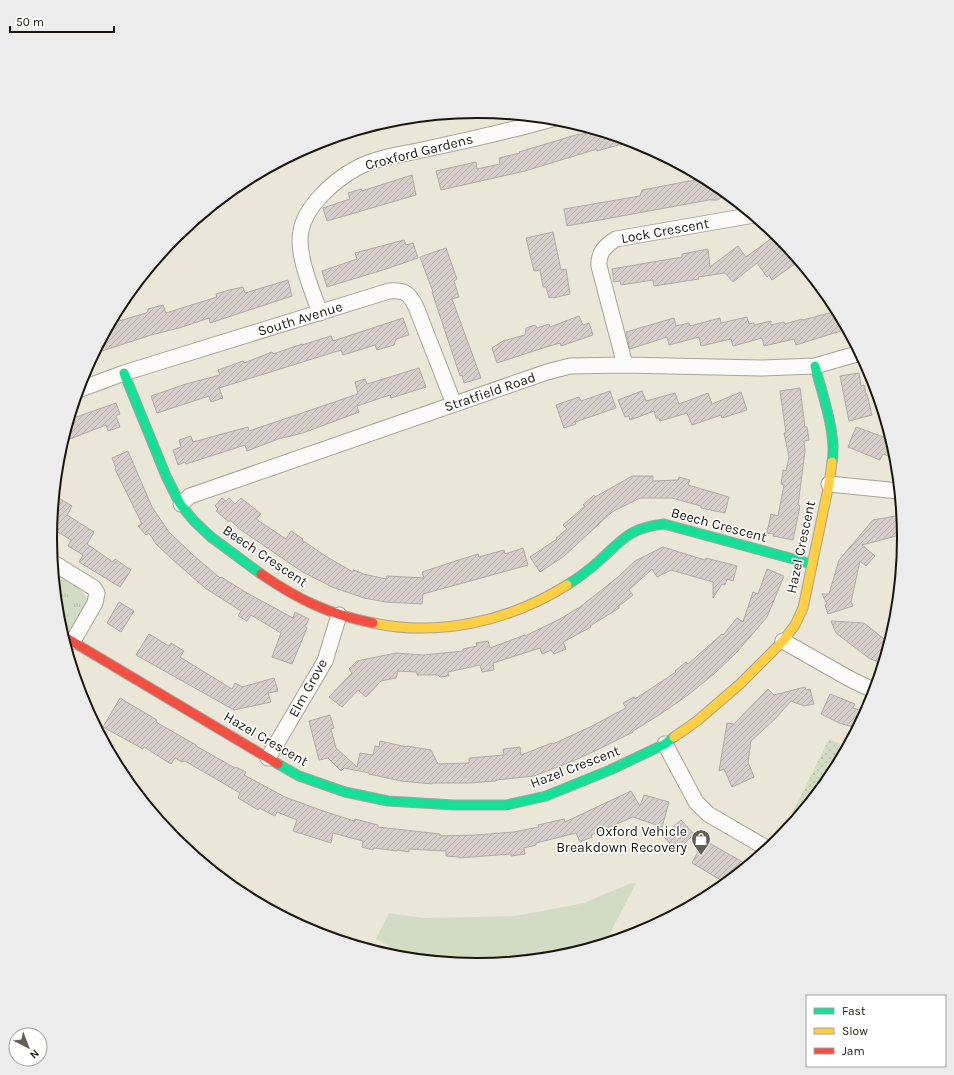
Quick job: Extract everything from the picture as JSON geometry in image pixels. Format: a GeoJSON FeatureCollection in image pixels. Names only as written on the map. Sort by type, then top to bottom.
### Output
{"type":"FeatureCollection","features":[{"type":"Feature","properties":{"kind":"street","name":"Croxford Gardens"},"geometry":{"type":"LineString","coordinates":[[320,313],[300,251],[300,230],[309,211],[319,198],[336,181],[356,168],[377,160],[505,132],[539,122]]}},
{"type":"Feature","properties":{"kind":"street","name":"Lock Crescent"},"geometry":{"type":"LineString","coordinates":[[625,365],[599,266],[601,253],[606,245],[616,239],[747,216]]}},
{"type":"Feature","properties":{"kind":"street","name":"South Avenue"},"geometry":{"type":"LineString","coordinates":[[85,387],[124,373],[389,291],[397,290],[405,292],[412,298],[454,404]]}},
{"type":"Feature","properties":{"kind":"street"},"geometry":{"type":"LineString","coordinates":[[816,366],[855,354]]}},
{"type":"Feature","properties":{"kind":"street","name":"Stratfield Road"},"geometry":{"type":"LineString","coordinates":[[180,504],[190,496],[547,372],[570,366],[625,365],[761,368],[816,366]]}},
{"type":"Feature","properties":{"kind":"street","name":"Hazel Crescent"},"geometry":{"type":"LineString","coordinates":[[70,641],[299,776],[345,792],[388,801],[454,805],[506,805],[546,796],[610,770],[665,744],[697,721],[740,684],[783,641],[795,625],[803,608],[829,484],[834,451],[816,366]]}},
{"type":"Feature","properties":{"kind":"street","name":"Beech Crescent"},"geometry":{"type":"LineString","coordinates":[[124,373],[163,470],[180,504],[206,532],[232,554],[306,601],[339,615],[401,627],[421,628],[460,625],[488,619],[532,604],[552,595],[573,581],[632,531],[648,526],[664,524],[812,564]]}},
{"type":"Feature","properties":{"kind":"street"},"geometry":{"type":"LineString","coordinates":[[829,484],[894,490]]}},
{"type":"Feature","properties":{"kind":"street"},"geometry":{"type":"LineString","coordinates":[[58,566],[94,588],[97,593],[95,603],[69,636]]}},
{"type":"Feature","properties":{"kind":"street","name":"Elm Grove"},"geometry":{"type":"LineString","coordinates":[[268,758],[325,661],[339,615]]}},
{"type":"Feature","properties":{"kind":"street"},"geometry":{"type":"LineString","coordinates":[[783,641],[869,688]]}},
{"type":"Feature","properties":{"kind":"street"},"geometry":{"type":"LineString","coordinates":[[665,744],[696,802],[702,809],[762,845]]}},
{"type":"Feature","properties":{"kind":"green space"},"geometry":{"type":"Polygon","coordinates":[[[59,577],[85,594],[88,603],[73,627],[67,629],[65,619],[59,577]]]}},
{"type":"Feature","properties":{"kind":"green space"},"geometry":{"type":"Polygon","coordinates":[[[829,739],[843,745],[826,771],[791,816],[829,739]]]}},
{"type":"Feature","properties":{"kind":"green space"},"geometry":{"type":"Polygon","coordinates":[[[631,883],[636,883],[609,936],[559,949],[504,957],[450,957],[396,949],[376,939],[389,913],[424,918],[516,916],[584,903],[631,883]]]}},
{"type":"Feature","properties":{"kind":"building"},"geometry":{"type":"Polygon","coordinates":[[[588,133],[623,144],[597,151],[597,149],[525,171],[441,190],[436,171],[476,162],[477,169],[500,164],[499,158],[588,133]]]}},
{"type":"Feature","properties":{"kind":"building"},"geometry":{"type":"Polygon","coordinates":[[[412,175],[416,195],[327,221],[323,208],[350,199],[348,193],[361,189],[362,191],[412,175]]]}},
{"type":"Feature","properties":{"kind":"building"},"geometry":{"type":"Polygon","coordinates":[[[696,180],[723,197],[717,200],[709,200],[567,226],[564,209],[640,196],[642,190],[696,180]]]}},
{"type":"Feature","properties":{"kind":"building"},"geometry":{"type":"Polygon","coordinates":[[[553,232],[561,270],[566,269],[570,294],[549,298],[546,287],[543,287],[540,270],[534,271],[526,238],[553,232]]]}},
{"type":"Feature","properties":{"kind":"building"},"geometry":{"type":"Polygon","coordinates":[[[771,238],[795,264],[772,280],[769,275],[767,277],[757,263],[733,282],[725,273],[698,277],[699,279],[654,286],[653,280],[621,285],[620,281],[614,282],[612,269],[682,257],[682,254],[708,249],[710,267],[738,246],[746,257],[771,238]]]}},
{"type":"Feature","properties":{"kind":"building"},"geometry":{"type":"Polygon","coordinates":[[[404,240],[406,245],[413,243],[418,258],[327,287],[322,271],[357,259],[355,253],[404,240]]]}},
{"type":"Feature","properties":{"kind":"building"},"geometry":{"type":"Polygon","coordinates":[[[446,248],[457,279],[454,281],[459,297],[452,299],[481,378],[464,383],[462,375],[460,376],[420,257],[446,248]]]}},
{"type":"Feature","properties":{"kind":"building"},"geometry":{"type":"Polygon","coordinates":[[[288,280],[292,296],[210,323],[209,318],[100,352],[116,322],[146,313],[148,309],[163,305],[166,313],[217,297],[216,294],[229,290],[243,287],[245,293],[288,280]]]}},
{"type":"Feature","properties":{"kind":"building"},"geometry":{"type":"Polygon","coordinates":[[[831,312],[842,330],[796,345],[794,339],[764,346],[762,338],[733,346],[731,339],[701,346],[699,337],[669,345],[667,337],[630,349],[626,332],[674,318],[676,326],[689,323],[690,326],[720,318],[721,323],[747,317],[749,324],[754,323],[754,325],[771,321],[771,325],[803,320],[831,312]]]}},
{"type":"Feature","properties":{"kind":"building"},"geometry":{"type":"Polygon","coordinates":[[[579,316],[583,325],[589,323],[593,335],[561,346],[560,343],[497,363],[492,348],[503,341],[525,335],[526,328],[535,325],[537,328],[549,324],[550,327],[579,316]]]}},
{"type":"Feature","properties":{"kind":"building"},"geometry":{"type":"Polygon","coordinates":[[[403,318],[409,335],[396,339],[394,345],[377,350],[375,345],[343,355],[341,350],[219,388],[223,398],[211,402],[209,396],[157,413],[151,396],[186,384],[220,375],[218,370],[243,361],[244,363],[272,352],[273,354],[331,336],[333,341],[403,318]]]}},
{"type":"Feature","properties":{"kind":"building"},"geometry":{"type":"Polygon","coordinates":[[[419,368],[426,387],[391,398],[390,395],[357,406],[359,412],[303,433],[278,439],[247,451],[245,445],[186,464],[185,462],[178,465],[173,450],[181,447],[179,440],[191,436],[193,442],[248,427],[249,431],[358,394],[355,382],[365,379],[367,384],[419,368]]]}},
{"type":"Feature","properties":{"kind":"building"},"geometry":{"type":"Polygon","coordinates":[[[859,373],[861,386],[864,385],[872,415],[849,421],[840,376],[859,373]]]}},
{"type":"Feature","properties":{"kind":"building"},"geometry":{"type":"Polygon","coordinates":[[[800,388],[805,427],[807,427],[809,440],[804,441],[805,451],[798,505],[800,506],[793,540],[773,536],[774,534],[767,533],[771,514],[778,516],[784,485],[781,484],[783,470],[786,471],[789,457],[784,433],[786,433],[780,391],[800,388]]]}},
{"type":"Feature","properties":{"kind":"building"},"geometry":{"type":"Polygon","coordinates":[[[610,391],[616,408],[575,422],[576,424],[564,428],[556,405],[579,397],[581,401],[610,391]]]}},
{"type":"Feature","properties":{"kind":"building"},"geometry":{"type":"Polygon","coordinates":[[[642,391],[646,401],[675,393],[679,404],[708,393],[712,404],[741,392],[747,410],[722,418],[721,415],[692,425],[687,413],[660,421],[659,418],[656,418],[654,411],[630,420],[629,416],[625,417],[618,400],[642,391]]]}},
{"type":"Feature","properties":{"kind":"building"},"geometry":{"type":"Polygon","coordinates":[[[116,403],[120,414],[116,416],[120,427],[108,431],[106,425],[69,439],[74,418],[116,403]]]}},
{"type":"Feature","properties":{"kind":"building"},"geometry":{"type":"Polygon","coordinates":[[[856,427],[885,437],[889,456],[883,454],[880,460],[848,447],[856,427]]]}},
{"type":"Feature","properties":{"kind":"building"},"geometry":{"type":"Polygon","coordinates":[[[128,451],[152,507],[169,532],[193,555],[220,578],[221,577],[247,593],[293,618],[295,612],[309,619],[305,627],[307,628],[292,664],[272,657],[281,633],[251,615],[247,621],[238,616],[241,611],[205,588],[156,544],[149,533],[146,535],[138,526],[142,524],[115,469],[116,468],[112,458],[128,451]]]}},
{"type":"Feature","properties":{"kind":"building"},"geometry":{"type":"Polygon","coordinates":[[[632,476],[653,476],[653,481],[678,480],[679,477],[690,480],[688,485],[729,497],[725,513],[701,508],[701,506],[672,498],[640,498],[612,512],[563,557],[540,572],[530,557],[557,539],[556,538],[567,529],[563,525],[585,506],[583,505],[594,495],[595,497],[632,476]]]}},
{"type":"Feature","properties":{"kind":"building"},"geometry":{"type":"Polygon","coordinates":[[[59,498],[72,506],[67,515],[94,532],[87,544],[113,562],[115,559],[131,570],[120,587],[79,562],[83,555],[68,546],[71,540],[57,532],[59,498]]]}},
{"type":"Feature","properties":{"kind":"building"},"geometry":{"type":"Polygon","coordinates":[[[222,498],[226,501],[229,498],[235,504],[241,498],[261,514],[256,519],[286,539],[291,531],[327,557],[353,572],[353,570],[363,574],[386,579],[387,576],[424,578],[422,572],[478,554],[479,557],[504,550],[505,554],[523,548],[528,565],[423,594],[422,604],[386,602],[364,598],[332,587],[301,571],[241,530],[230,520],[229,522],[216,511],[218,509],[215,506],[222,498]]]}},
{"type":"Feature","properties":{"kind":"building"},"geometry":{"type":"Polygon","coordinates":[[[896,516],[897,536],[862,545],[875,556],[866,566],[860,561],[851,602],[853,606],[828,614],[825,605],[827,604],[822,594],[829,594],[839,560],[873,520],[896,516]]]}},
{"type":"Feature","properties":{"kind":"building"},"geometry":{"type":"Polygon","coordinates":[[[663,547],[705,560],[706,558],[737,566],[733,581],[727,579],[725,585],[722,584],[713,598],[713,582],[671,570],[657,577],[652,569],[629,590],[633,595],[619,606],[619,608],[590,626],[591,627],[563,642],[566,649],[554,654],[551,650],[542,654],[540,648],[493,663],[494,670],[482,672],[480,665],[448,672],[449,676],[440,677],[438,675],[417,675],[417,672],[398,671],[396,678],[381,681],[366,697],[358,690],[342,707],[329,697],[352,673],[349,669],[357,661],[396,653],[423,655],[463,651],[463,649],[477,646],[476,643],[488,641],[490,648],[525,636],[560,619],[580,607],[618,577],[635,561],[663,547]]]}},
{"type":"Feature","properties":{"kind":"building"},"geometry":{"type":"Polygon","coordinates":[[[767,569],[784,576],[767,617],[737,652],[714,674],[688,695],[659,715],[633,732],[573,761],[534,776],[496,781],[432,784],[401,781],[344,768],[341,771],[328,758],[319,760],[309,721],[330,715],[334,728],[331,729],[336,748],[357,767],[360,753],[373,755],[375,746],[379,747],[380,741],[407,747],[431,750],[438,764],[469,763],[469,758],[504,755],[503,749],[520,747],[521,755],[552,743],[553,744],[626,708],[623,703],[634,697],[635,699],[676,672],[675,671],[686,662],[688,664],[722,634],[723,635],[737,618],[743,622],[753,592],[758,594],[767,569]]]}},
{"type":"Feature","properties":{"kind":"building"},"geometry":{"type":"Polygon","coordinates":[[[119,602],[134,611],[121,632],[107,623],[119,602]]]}},
{"type":"Feature","properties":{"kind":"building"},"geometry":{"type":"Polygon","coordinates":[[[831,621],[864,623],[884,639],[878,662],[870,659],[836,633],[831,621]]]}},
{"type":"Feature","properties":{"kind":"building"},"geometry":{"type":"Polygon","coordinates":[[[149,634],[169,646],[171,643],[184,651],[180,657],[232,689],[235,683],[242,687],[274,678],[278,691],[268,693],[271,702],[234,710],[136,655],[149,634]]]}},
{"type":"Feature","properties":{"kind":"building"},"geometry":{"type":"Polygon","coordinates":[[[805,687],[806,690],[810,689],[814,704],[804,706],[791,701],[775,719],[751,741],[748,762],[754,777],[732,787],[724,769],[719,771],[727,723],[734,724],[768,689],[774,695],[805,687]]]}},
{"type":"Feature","properties":{"kind":"building"},"geometry":{"type":"Polygon","coordinates":[[[830,694],[855,704],[853,708],[860,710],[852,727],[839,723],[821,714],[830,694]]]}},
{"type":"Feature","properties":{"kind":"building"},"geometry":{"type":"Polygon","coordinates":[[[120,698],[196,746],[235,768],[236,767],[246,772],[244,775],[285,797],[354,821],[355,819],[378,825],[378,827],[440,834],[440,836],[514,832],[539,827],[538,825],[564,819],[565,822],[631,791],[640,806],[644,795],[669,802],[662,827],[633,817],[591,835],[592,837],[580,842],[576,833],[536,843],[536,845],[524,848],[525,854],[511,856],[511,854],[459,858],[446,856],[446,851],[409,849],[409,852],[374,848],[373,850],[362,847],[363,841],[333,833],[331,843],[293,831],[297,820],[277,812],[275,816],[259,808],[258,810],[238,798],[240,793],[185,761],[182,762],[175,758],[171,764],[144,747],[143,749],[103,727],[120,698]]]}},
{"type":"Feature","properties":{"kind":"building"},"geometry":{"type":"Polygon","coordinates":[[[681,820],[694,834],[677,851],[663,836],[681,820]]]}},
{"type":"Feature","properties":{"kind":"building"},"geometry":{"type":"Polygon","coordinates":[[[704,840],[743,862],[720,880],[692,863],[704,840]]]}},
{"type":"Feature","properties":{"kind":"traffic: fast"},"geometry":{"type":"LineString","coordinates":[[815,366],[831,427],[833,451],[832,462]]}},
{"type":"Feature","properties":{"kind":"traffic: fast"},"geometry":{"type":"LineString","coordinates":[[124,373],[166,476],[180,504],[194,521],[211,537],[261,574]]}},
{"type":"Feature","properties":{"kind":"traffic: fast"},"geometry":{"type":"LineString","coordinates":[[567,585],[591,568],[627,536],[642,528],[664,524],[812,564]]}},
{"type":"Feature","properties":{"kind":"traffic: fast"},"geometry":{"type":"LineString","coordinates":[[278,764],[299,776],[345,792],[388,801],[454,805],[506,805],[546,796],[610,770],[665,744],[674,737]]}},
{"type":"Feature","properties":{"kind":"traffic: slow"},"geometry":{"type":"LineString","coordinates":[[674,737],[697,721],[740,684],[783,641],[795,625],[803,608],[829,484],[832,462]]}},
{"type":"Feature","properties":{"kind":"traffic: slow"},"geometry":{"type":"LineString","coordinates":[[373,623],[398,627],[423,628],[448,627],[473,623],[498,617],[522,608],[545,598],[567,585]]}},
{"type":"Feature","properties":{"kind":"traffic: jam"},"geometry":{"type":"LineString","coordinates":[[261,574],[301,599],[314,605],[342,615],[373,623]]}},
{"type":"Feature","properties":{"kind":"traffic: jam"},"geometry":{"type":"LineString","coordinates":[[70,640],[278,764]]}},
{"type":"Feature","properties":{"kind":"place","name":"Oxford Vehicle Breakdown Recovery"},"geometry":{"type":"Point","coordinates":[701,856]}}]}
